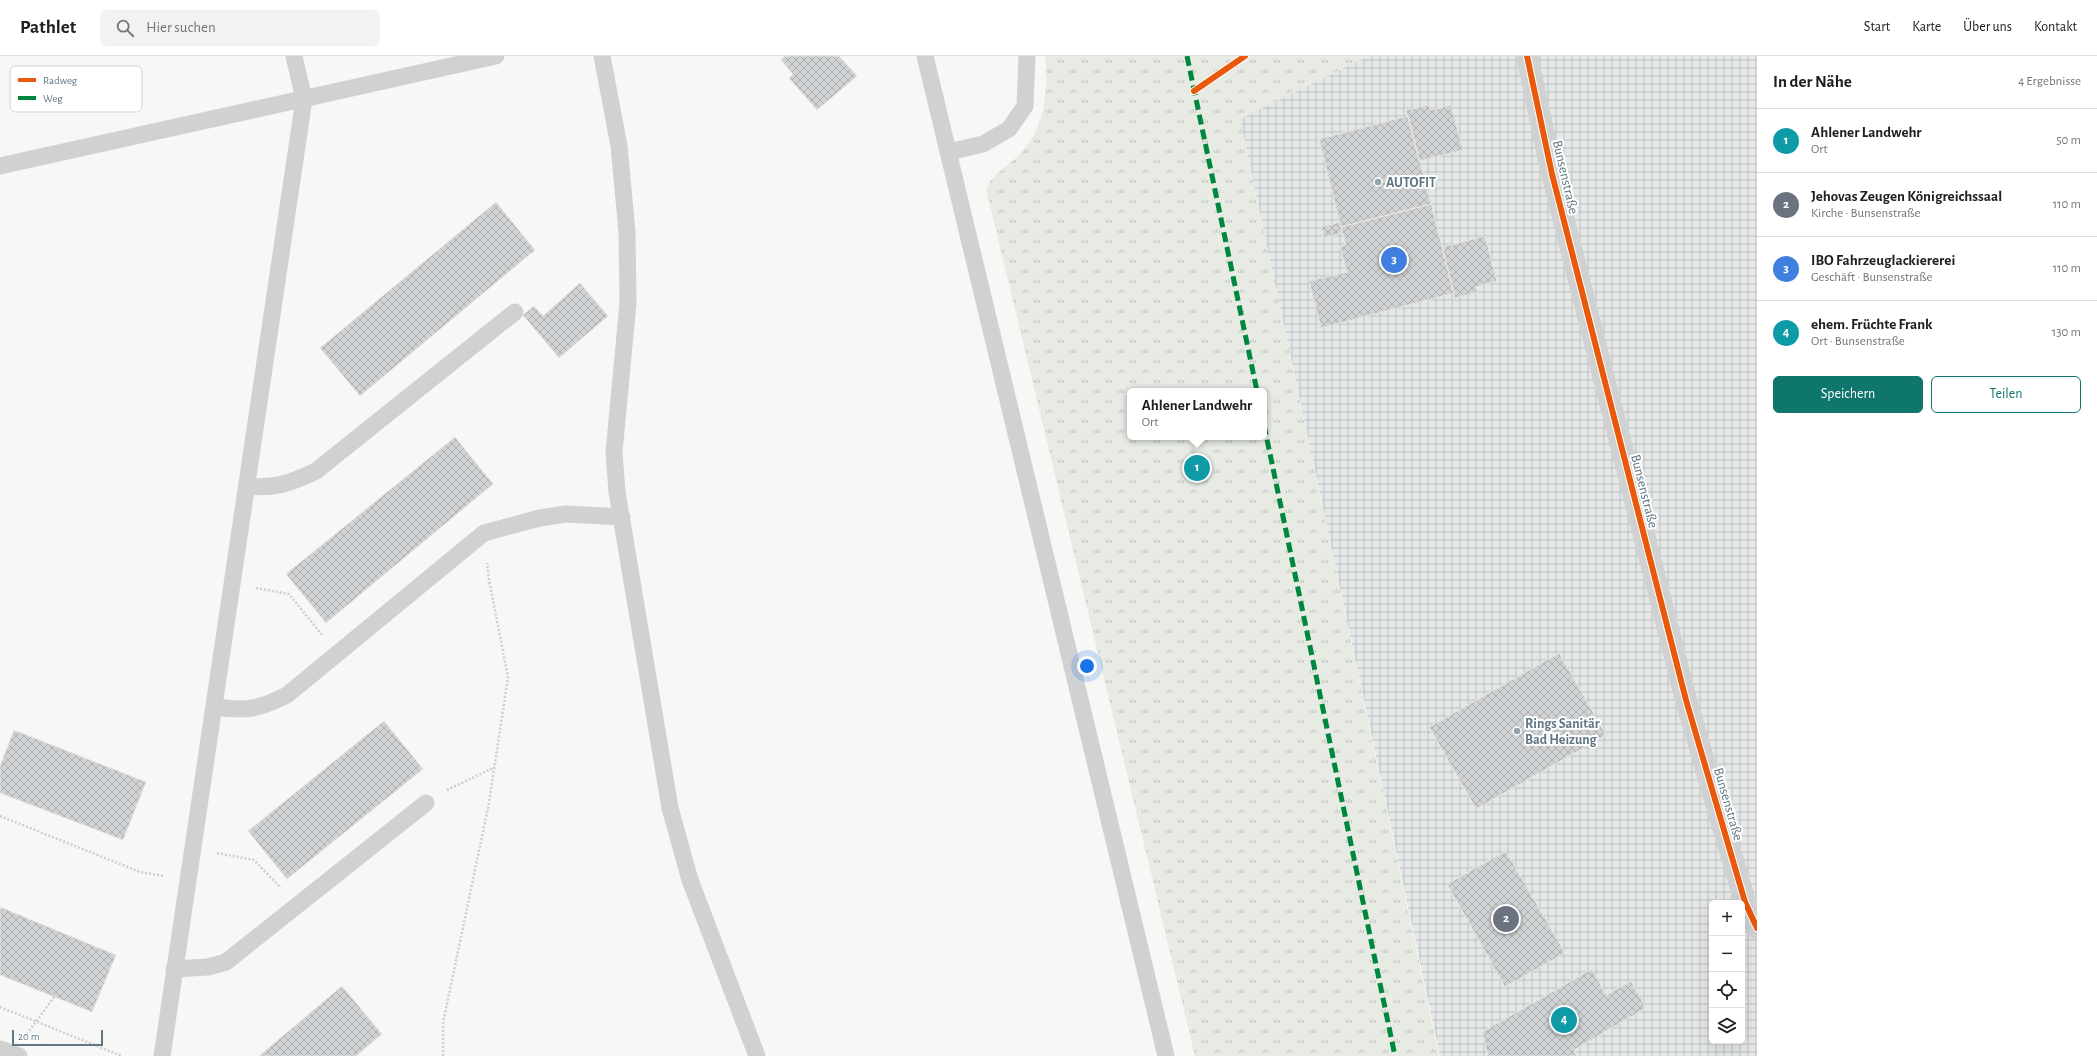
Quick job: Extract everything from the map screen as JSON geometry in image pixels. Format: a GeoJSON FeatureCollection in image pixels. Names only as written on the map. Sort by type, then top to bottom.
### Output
{"type":"FeatureCollection","features":[{"type":"Feature","properties":{"kind":"street","name":"Bunsenstraße"},"geometry":{"type":"LineString","coordinates":[[1527,56],[1552,174],[1686,700],[1745,902],[1757,928]]}},
{"type":"Feature","properties":{"kind":"lane"},"geometry":{"type":"LineString","coordinates":[[162,1056],[304,99],[294,56]]}},
{"type":"Feature","properties":{"kind":"lane"},"geometry":{"type":"LineString","coordinates":[[0,166],[496,56]]}},
{"type":"Feature","properties":{"kind":"lane"},"geometry":{"type":"LineString","coordinates":[[602,56],[619,146],[627,232],[628,303],[614,452],[617,492],[670,808],[690,880],[757,1056]]}},
{"type":"Feature","properties":{"kind":"lane"},"geometry":{"type":"LineString","coordinates":[[925,56],[1166,1056]]}},
{"type":"Feature","properties":{"kind":"lane"},"geometry":{"type":"LineString","coordinates":[[949,152],[983,144],[1009,129],[1025,106],[1027,56]]}},
{"type":"Feature","properties":{"kind":"lane"},"geometry":{"type":"LineString","coordinates":[[247,486],[265,488],[293,482],[316,471],[515,312]]}},
{"type":"Feature","properties":{"kind":"lane"},"geometry":{"type":"LineString","coordinates":[[214,707],[239,710],[264,707],[287,695],[484,534],[540,518],[566,514],[622,517]]}},
{"type":"Feature","properties":{"kind":"lane"},"geometry":{"type":"LineString","coordinates":[[174,969],[208,967],[226,962],[426,803]]}},
{"type":"Feature","properties":{"kind":"path"},"geometry":{"type":"LineString","coordinates":[[443,1056],[443,1022],[495,767],[508,678],[487,567],[491,531]]}},
{"type":"Feature","properties":{"kind":"path"},"geometry":{"type":"LineString","coordinates":[[232,584],[289,594],[338,654]]}},
{"type":"Feature","properties":{"kind":"path"},"geometry":{"type":"LineString","coordinates":[[426,803],[441,793],[495,767]]}},
{"type":"Feature","properties":{"kind":"path"},"geometry":{"type":"LineString","coordinates":[[0,816],[140,872],[188,879]]}},
{"type":"Feature","properties":{"kind":"path"},"geometry":{"type":"LineString","coordinates":[[192,849],[254,860],[298,906]]}},
{"type":"Feature","properties":{"kind":"path"},"geometry":{"type":"LineString","coordinates":[[11,1053],[54,997]]}},
{"type":"Feature","properties":{"kind":"path"},"geometry":{"type":"LineString","coordinates":[[0,1007],[122,1056]]}},
{"type":"Feature","properties":{"kind":"shaded area"},"geometry":{"type":"Polygon","coordinates":[[[1368,56],[1757,56],[1757,1056],[1440,1056],[1240,119],[1368,56]]]}},
{"type":"Feature","properties":{"kind":"green space"},"geometry":{"type":"Polygon","coordinates":[[[1045,56],[1368,56],[1240,119],[1439,1056],[1195,1056],[986,189],[993,178],[1020,154],[1035,132],[1040,121],[1043,108],[1046,82],[1045,56]]]}},
{"type":"Feature","properties":{"kind":"building"},"geometry":{"type":"Polygon","coordinates":[[[785,56],[839,56],[857,76],[817,110],[789,78],[793,74],[781,60],[785,56]]]}},
{"type":"Feature","properties":{"kind":"building"},"geometry":{"type":"Polygon","coordinates":[[[1429,105],[1430,110],[1451,105],[1463,150],[1419,161],[1406,110],[1429,105]]]}},
{"type":"Feature","properties":{"kind":"building","name":"AUTOFIT"},"geometry":{"type":"Polygon","coordinates":[[[1408,116],[1431,204],[1341,227],[1319,139],[1408,116]]]}},
{"type":"Feature","properties":{"kind":"building"},"geometry":{"type":"Polygon","coordinates":[[[496,202],[535,250],[360,396],[320,348],[496,202]]]}},
{"type":"Feature","properties":{"kind":"building"},"geometry":{"type":"Polygon","coordinates":[[[1431,204],[1454,293],[1321,328],[1309,281],[1347,272],[1340,247],[1346,245],[1341,227],[1431,204]]]}},
{"type":"Feature","properties":{"kind":"building"},"geometry":{"type":"Polygon","coordinates":[[[1340,222],[1342,233],[1324,238],[1321,227],[1340,222]]]}},
{"type":"Feature","properties":{"kind":"building"},"geometry":{"type":"Polygon","coordinates":[[[1485,236],[1497,281],[1476,287],[1478,292],[1455,298],[1442,247],[1485,236]]]}},
{"type":"Feature","properties":{"kind":"building"},"geometry":{"type":"Polygon","coordinates":[[[580,283],[608,316],[559,358],[523,315],[534,306],[543,316],[580,283]]]}},
{"type":"Feature","properties":{"kind":"building"},"geometry":{"type":"Polygon","coordinates":[[[455,437],[493,484],[326,623],[286,574],[455,437]]]}},
{"type":"Feature","properties":{"kind":"building","name":"Rings Sanitär Bad Heizung"},"geometry":{"type":"Polygon","coordinates":[[[1559,653],[1606,735],[1476,809],[1429,727],[1559,653]]]}},
{"type":"Feature","properties":{"kind":"building"},"geometry":{"type":"Polygon","coordinates":[[[384,721],[423,769],[287,879],[248,831],[384,721]]]}},
{"type":"Feature","properties":{"kind":"building"},"geometry":{"type":"Polygon","coordinates":[[[14,730],[146,782],[123,840],[0,793],[0,766],[14,730]]]}},
{"type":"Feature","properties":{"kind":"building"},"geometry":{"type":"Polygon","coordinates":[[[1506,851],[1565,953],[1505,987],[1447,884],[1506,851]]]}},
{"type":"Feature","properties":{"kind":"building"},"geometry":{"type":"Polygon","coordinates":[[[0,907],[116,955],[92,1012],[0,975],[0,907]]]}},
{"type":"Feature","properties":{"kind":"building"},"geometry":{"type":"Polygon","coordinates":[[[1592,969],[1606,995],[1631,981],[1646,1008],[1574,1050],[1577,1056],[1488,1056],[1482,1032],[1592,969]]]}},
{"type":"Feature","properties":{"kind":"building"},"geometry":{"type":"Polygon","coordinates":[[[342,986],[382,1034],[356,1056],[259,1056],[342,986]]]}},
{"type":"Feature","properties":{"kind":"marked path"},"geometry":{"type":"LineString","coordinates":[[1187,56],[1256,388]]}},
{"type":"Feature","properties":{"kind":"marked path"},"geometry":{"type":"LineString","coordinates":[[1267,439],[1395,1056]]}},
{"type":"Feature","properties":{"kind":"cycle path"},"geometry":{"type":"LineString","coordinates":[[1194,91],[1245,56]]}},
{"type":"Feature","properties":{"kind":"cycle path"},"geometry":{"type":"LineString","coordinates":[[1527,56],[1552,174],[1686,700],[1745,902],[1757,928]]}},
{"type":"Feature","properties":{"kind":"place","name":"AUTOFIT"},"geometry":{"type":"Point","coordinates":[1378,182]}},
{"type":"Feature","properties":{"kind":"place","name":"IBO Fahrzeuglackiererei"},"geometry":{"type":"Point","coordinates":[1394,260]}},
{"type":"Feature","properties":{"kind":"place","name":"Ahlener Landwehr"},"geometry":{"type":"Point","coordinates":[1197,468]}},
{"type":"Feature","properties":{"kind":"place","name":"Rings Sanitär Bad Heizung"},"geometry":{"type":"Point","coordinates":[1517,731]}},
{"type":"Feature","properties":{"kind":"place","name":"Jehovas Zeugen Königreichssaal"},"geometry":{"type":"Point","coordinates":[1506,919]}},
{"type":"Feature","properties":{"kind":"place","name":"ehem. Früchte Frank"},"geometry":{"type":"Point","coordinates":[1564,1020]}}]}
